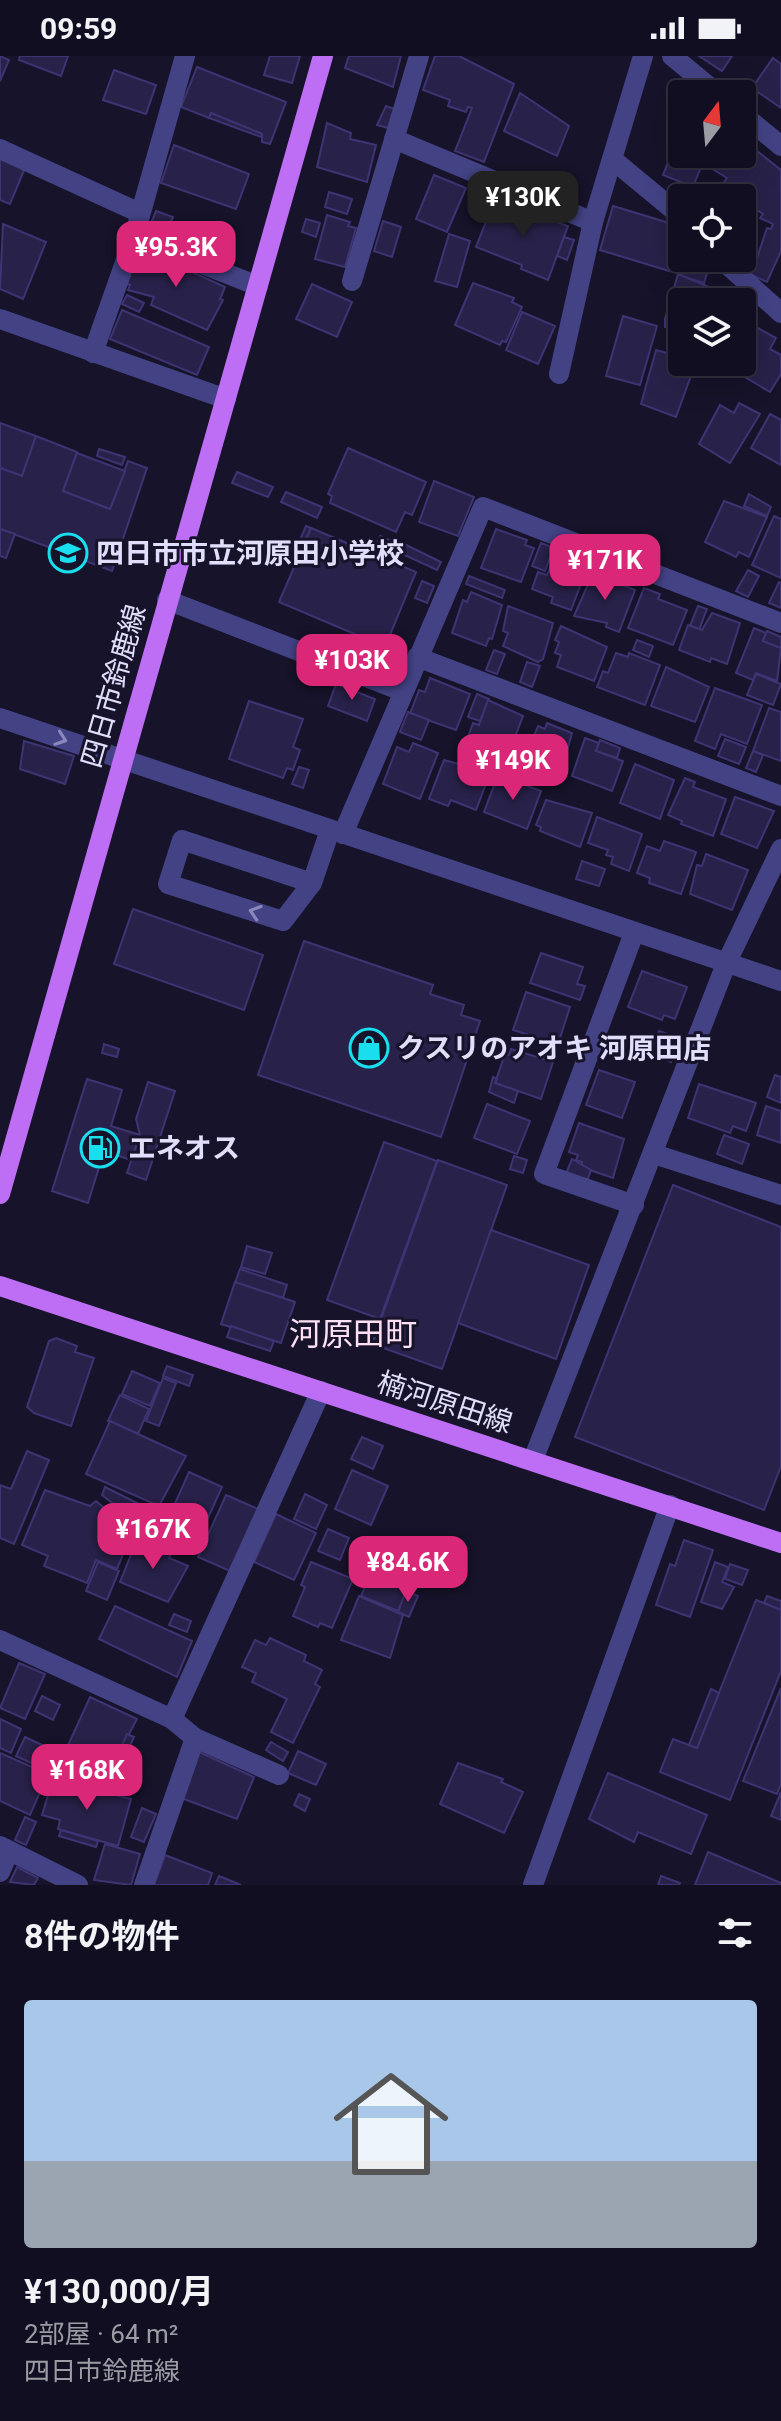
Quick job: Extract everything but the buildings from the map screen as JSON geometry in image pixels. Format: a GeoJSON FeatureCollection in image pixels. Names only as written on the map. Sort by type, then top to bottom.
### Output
{"type":"FeatureCollection","features":[{"type":"Feature","properties":{"kind":"main road","name":"四日市鈴鹿線"},"geometry":{"type":"LineString","coordinates":[[0,1194],[323,56]]}},
{"type":"Feature","properties":{"kind":"main road","name":"楠河原田線"},"geometry":{"type":"LineString","coordinates":[[0,1286],[781,1543]]}},
{"type":"Feature","properties":{"kind":"street"},"geometry":{"type":"LineString","coordinates":[[93,353],[134,237],[185,56]]}},
{"type":"Feature","properties":{"kind":"street"},"geometry":{"type":"LineString","coordinates":[[352,281],[419,56]]}},
{"type":"Feature","properties":{"kind":"street"},"geometry":{"type":"LineString","coordinates":[[559,374],[593,222],[643,56]]}},
{"type":"Feature","properties":{"kind":"street"},"geometry":{"type":"LineString","coordinates":[[672,56],[701,80]]}},
{"type":"Feature","properties":{"kind":"street"},"geometry":{"type":"LineString","coordinates":[[756,125],[781,146]]}},
{"type":"Feature","properties":{"kind":"street"},"geometry":{"type":"LineString","coordinates":[[394,139],[593,222]]}},
{"type":"Feature","properties":{"kind":"street"},"geometry":{"type":"LineString","coordinates":[[0,149],[140,213]]}},
{"type":"Feature","properties":{"kind":"street"},"geometry":{"type":"LineString","coordinates":[[612,159],[668,205]]}},
{"type":"Feature","properties":{"kind":"street"},"geometry":{"type":"LineString","coordinates":[[134,237],[258,286]]}},
{"type":"Feature","properties":{"kind":"street"},"geometry":{"type":"LineString","coordinates":[[736,272],[781,313]]}},
{"type":"Feature","properties":{"kind":"street"},"geometry":{"type":"LineString","coordinates":[[0,319],[226,399]]}},
{"type":"Feature","properties":{"kind":"street"},"geometry":{"type":"LineString","coordinates":[[312,883],[182,840],[168,884],[283,921],[312,883],[337,832],[483,507],[781,623]]}},
{"type":"Feature","properties":{"kind":"street"},"geometry":{"type":"LineString","coordinates":[[167,600],[402,691]]}},
{"type":"Feature","properties":{"kind":"street"},"geometry":{"type":"LineString","coordinates":[[417,657],[781,796]]}},
{"type":"Feature","properties":{"kind":"street"},"geometry":{"type":"LineString","coordinates":[[0,718],[781,981]]}},
{"type":"Feature","properties":{"kind":"street"},"geometry":{"type":"LineString","coordinates":[[533,1460],[726,964],[781,849]]}},
{"type":"Feature","properties":{"kind":"street"},"geometry":{"type":"LineString","coordinates":[[634,933],[544,1174],[634,1205]]}},
{"type":"Feature","properties":{"kind":"street"},"geometry":{"type":"LineString","coordinates":[[654,1154],[781,1195]]}},
{"type":"Feature","properties":{"kind":"street"},"geometry":{"type":"LineString","coordinates":[[172,1719],[321,1391]]}},
{"type":"Feature","properties":{"kind":"street"},"geometry":{"type":"LineString","coordinates":[[533,1885],[670,1505]]}},
{"type":"Feature","properties":{"kind":"street"},"geometry":{"type":"LineString","coordinates":[[0,1640],[172,1719],[195,1738],[279,1775]]}},
{"type":"Feature","properties":{"kind":"street"},"geometry":{"type":"LineString","coordinates":[[144,1885],[195,1738]]}},
{"type":"Feature","properties":{"kind":"street"},"geometry":{"type":"LineString","coordinates":[[0,1872],[5,1848],[78,1885]]}},
{"type":"Feature","properties":{"kind":"place","name":"四日市市立河原田小学校"},"geometry":{"type":"Point","coordinates":[68,553]}},
{"type":"Feature","properties":{"kind":"place","name":"クスリのアオキ 河原田店"},"geometry":{"type":"Point","coordinates":[369,1048]}},
{"type":"Feature","properties":{"kind":"place","name":"エネオス"},"geometry":{"type":"Point","coordinates":[100,1148]}},
{"type":"Feature","properties":{"kind":"district","name":"河原田町"},"geometry":{"type":"Point","coordinates":[353,1334]}}]}
